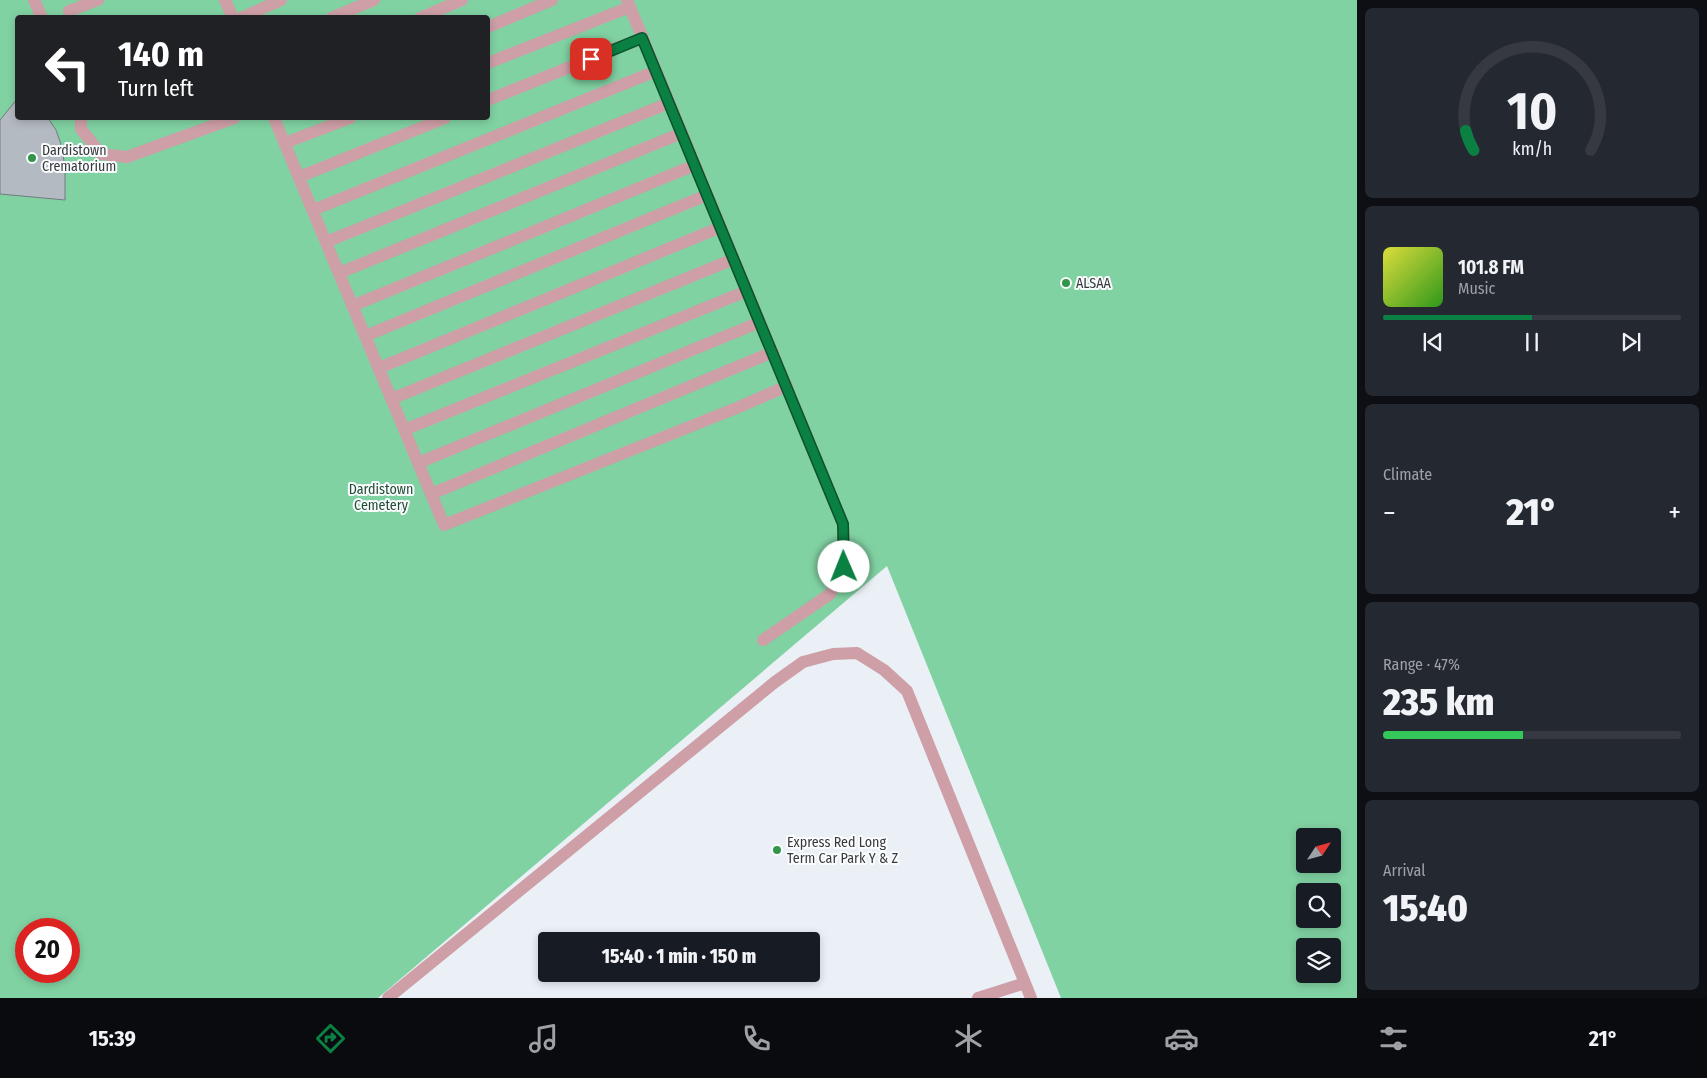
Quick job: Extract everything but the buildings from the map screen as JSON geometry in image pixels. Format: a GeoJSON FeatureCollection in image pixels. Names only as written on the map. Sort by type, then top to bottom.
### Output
{"type":"FeatureCollection","features":[{"type":"Feature","properties":{"kind":"lane"},"geometry":{"type":"LineString","coordinates":[[34,0],[41,15]]}},
{"type":"Feature","properties":{"kind":"lane"},"geometry":{"type":"LineString","coordinates":[[70,11],[98,0]]}},
{"type":"Feature","properties":{"kind":"lane"},"geometry":{"type":"LineString","coordinates":[[225,0],[232,15]]}},
{"type":"Feature","properties":{"kind":"lane"},"geometry":{"type":"LineString","coordinates":[[248,15],[281,0]]}},
{"type":"Feature","properties":{"kind":"lane"},"geometry":{"type":"LineString","coordinates":[[338,15],[374,0]]}},
{"type":"Feature","properties":{"kind":"lane"},"geometry":{"type":"LineString","coordinates":[[427,15],[462,0]]}},
{"type":"Feature","properties":{"kind":"lane"},"geometry":{"type":"LineString","coordinates":[[490,25],[552,0]]}},
{"type":"Feature","properties":{"kind":"lane"},"geometry":{"type":"LineString","coordinates":[[490,62],[628,3],[843,524],[844,567],[830,594],[763,640]]}},
{"type":"Feature","properties":{"kind":"lane"},"geometry":{"type":"LineString","coordinates":[[490,99],[642,38]]}},
{"type":"Feature","properties":{"kind":"lane"},"geometry":{"type":"LineString","coordinates":[[313,210],[656,71]]}},
{"type":"Feature","properties":{"kind":"lane"},"geometry":{"type":"LineString","coordinates":[[326,242],[670,103]]}},
{"type":"Feature","properties":{"kind":"lane"},"geometry":{"type":"LineString","coordinates":[[82,120],[81,129],[101,154],[126,157],[228,120]]}},
{"type":"Feature","properties":{"kind":"lane"},"geometry":{"type":"LineString","coordinates":[[275,120],[444,525],[739,407],[786,386]]}},
{"type":"Feature","properties":{"kind":"lane"},"geometry":{"type":"LineString","coordinates":[[285,143],[345,120]]}},
{"type":"Feature","properties":{"kind":"lane"},"geometry":{"type":"LineString","coordinates":[[299,177],[440,120]]}},
{"type":"Feature","properties":{"kind":"lane"},"geometry":{"type":"LineString","coordinates":[[339,273],[682,133]]}},
{"type":"Feature","properties":{"kind":"lane"},"geometry":{"type":"LineString","coordinates":[[352,306],[695,165]]}},
{"type":"Feature","properties":{"kind":"lane"},"geometry":{"type":"LineString","coordinates":[[365,336],[707,194]]}},
{"type":"Feature","properties":{"kind":"lane"},"geometry":{"type":"LineString","coordinates":[[379,368],[721,227]]}},
{"type":"Feature","properties":{"kind":"lane"},"geometry":{"type":"LineString","coordinates":[[391,399],[734,260]]}},
{"type":"Feature","properties":{"kind":"lane"},"geometry":{"type":"LineString","coordinates":[[404,430],[747,291]]}},
{"type":"Feature","properties":{"kind":"lane"},"geometry":{"type":"LineString","coordinates":[[418,463],[760,322]]}},
{"type":"Feature","properties":{"kind":"lane"},"geometry":{"type":"LineString","coordinates":[[431,494],[773,352]]}},
{"type":"Feature","properties":{"kind":"lane"},"geometry":{"type":"LineString","coordinates":[[388,998],[782,677],[803,662],[833,654],[857,653],[884,670],[907,691],[1031,998]]}},
{"type":"Feature","properties":{"kind":"lane"},"geometry":{"type":"LineString","coordinates":[[978,998],[1025,983]]}},
{"type":"Feature","properties":{"kind":"green space","name":"Dardistown Cemetery"},"geometry":{"type":"Polygon","coordinates":[[[0,0],[1357,0],[1357,998],[1061,998],[887,566],[378,998],[0,998],[0,0]]]}},
{"type":"Feature","properties":{"kind":"place","name":"Dardistown Crematorium"},"geometry":{"type":"Point","coordinates":[32,158]}},
{"type":"Feature","properties":{"kind":"place","name":"ALSAA"},"geometry":{"type":"Point","coordinates":[1066,283]}},
{"type":"Feature","properties":{"kind":"place","name":"Express Red Long Term Car Park Y & Z"},"geometry":{"type":"Point","coordinates":[777,850]}},
{"type":"Feature","properties":{"kind":"route"},"geometry":{"type":"LineString","coordinates":[[591,59],[642,38],[843,524],[844,567]]}}]}
